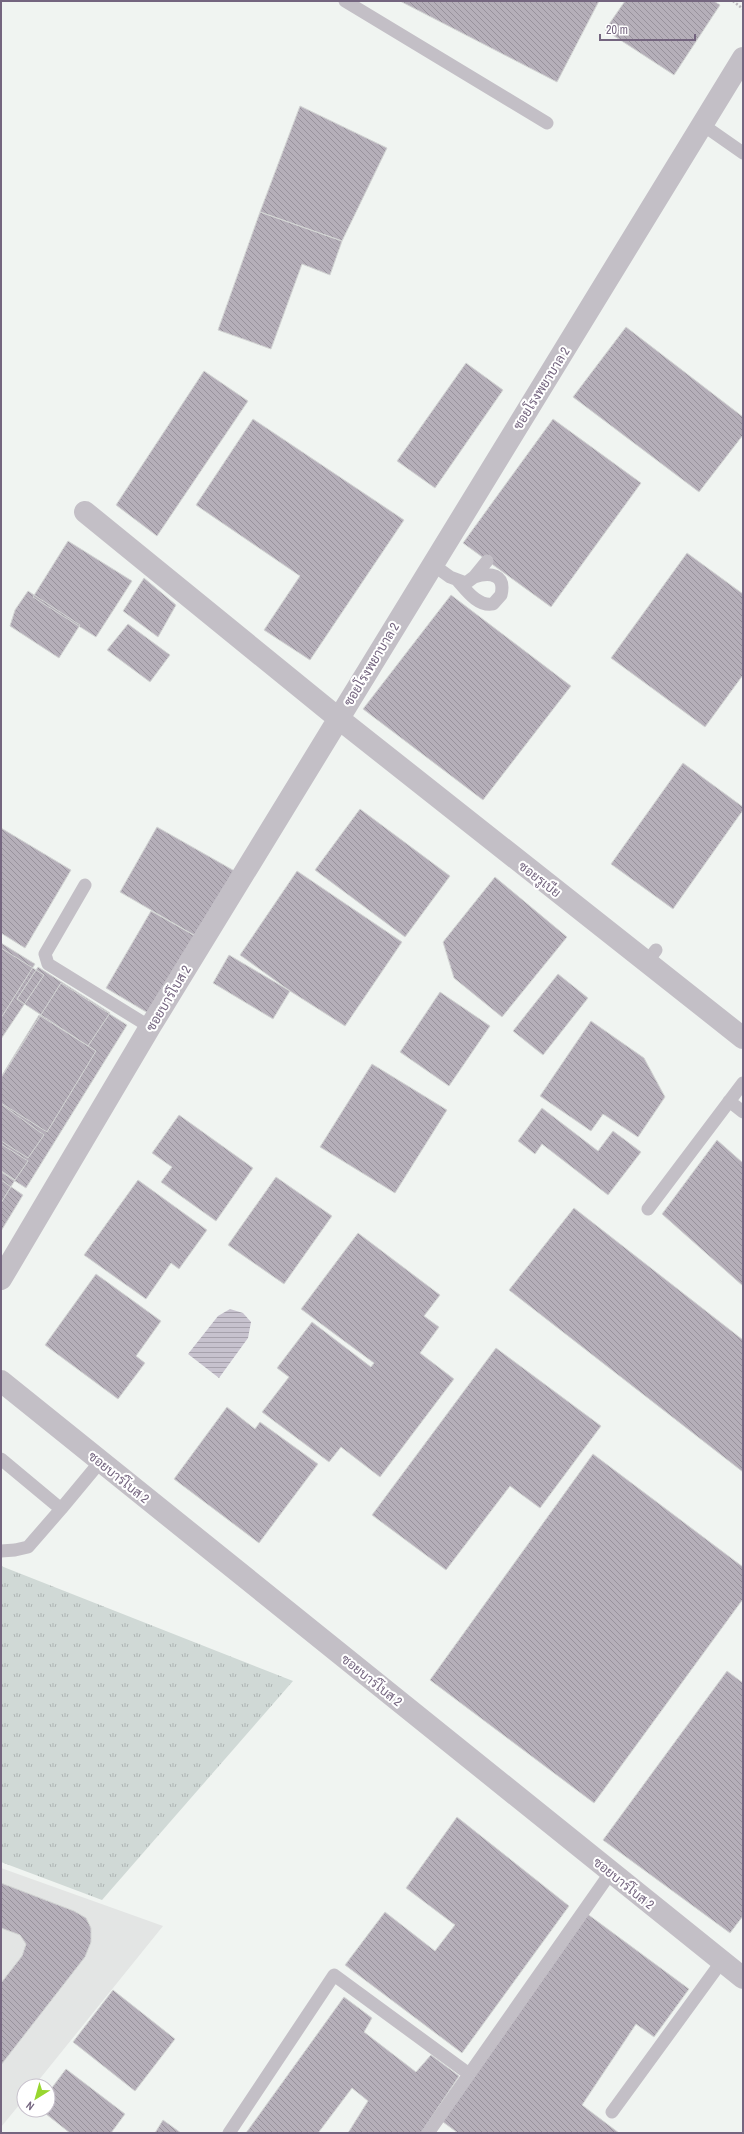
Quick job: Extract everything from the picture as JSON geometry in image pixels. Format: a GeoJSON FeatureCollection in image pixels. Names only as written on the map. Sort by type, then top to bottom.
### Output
{"type":"FeatureCollection","features":[{"type":"Feature","properties":{"kind":"street","name":"ซอยโรงพยาบาล 2"},"geometry":{"type":"LineString","coordinates":[[338,718],[743,58]]}},
{"type":"Feature","properties":{"kind":"street","name":"ซอยรูเบีย"},"geometry":{"type":"LineString","coordinates":[[85,512],[338,718],[651,956],[743,1038]]}},
{"type":"Feature","properties":{"kind":"street","name":"ซอยบาร์โบส 2"},"geometry":{"type":"LineString","coordinates":[[4,1266],[338,718]]}},
{"type":"Feature","properties":{"kind":"street","name":"ซอยบาร์โบส 2"},"geometry":{"type":"LineString","coordinates":[[1,1381],[743,1978]]}},
{"type":"Feature","properties":{"kind":"lane"},"geometry":{"type":"LineString","coordinates":[[346,1],[546,123]]}},
{"type":"Feature","properties":{"kind":"lane"},"geometry":{"type":"LineString","coordinates":[[703,125],[743,154]]}},
{"type":"Feature","properties":{"kind":"lane"},"geometry":{"type":"LineString","coordinates":[[458,581],[466,583],[474,577],[487,561]]}},
{"type":"Feature","properties":{"kind":"lane"},"geometry":{"type":"LineString","coordinates":[[432,564],[458,581],[477,600],[486,604],[493,604],[501,595],[500,582],[492,574],[474,577]]}},
{"type":"Feature","properties":{"kind":"lane"},"geometry":{"type":"LineString","coordinates":[[85,885],[45,954],[48,964],[150,1027]]}},
{"type":"Feature","properties":{"kind":"lane"},"geometry":{"type":"LineString","coordinates":[[648,1209],[743,1083]]}},
{"type":"Feature","properties":{"kind":"lane"},"geometry":{"type":"LineString","coordinates":[[729,1101],[743,1112]]}},
{"type":"Feature","properties":{"kind":"lane"},"geometry":{"type":"LineString","coordinates":[[1,1459],[61,1509]]}},
{"type":"Feature","properties":{"kind":"lane"},"geometry":{"type":"LineString","coordinates":[[1,1551],[28,1547],[100,1462]]}},
{"type":"Feature","properties":{"kind":"lane"},"geometry":{"type":"LineString","coordinates":[[428,2133],[611,1872]]}},
{"type":"Feature","properties":{"kind":"lane"},"geometry":{"type":"LineString","coordinates":[[612,2112],[722,1961]]}},
{"type":"Feature","properties":{"kind":"lane"},"geometry":{"type":"LineString","coordinates":[[229,2133],[334,1975],[469,2074]]}},
{"type":"Feature","properties":{"kind":"path"},"geometry":{"type":"LineString","coordinates":[[733,1],[743,9]]}},
{"type":"Feature","properties":{"kind":"shaded area"},"geometry":{"type":"Polygon","coordinates":[[[230,1309],[243,1313],[251,1322],[248,1338],[219,1378],[188,1354],[218,1316],[230,1309]]]}},
{"type":"Feature","properties":{"kind":"shaded area"},"geometry":{"type":"Polygon","coordinates":[[[1,1868],[163,1926],[40,2078],[16,2078],[16,2109],[1,2127],[1,1868]]]}},
{"type":"Feature","properties":{"kind":"green space"},"geometry":{"type":"Polygon","coordinates":[[[1,1566],[293,1681],[102,1900],[1,1862],[1,1566]]]}},
{"type":"Feature","properties":{"kind":"building"},"geometry":{"type":"Polygon","coordinates":[[[400,1],[599,1],[557,82],[400,1]]]}},
{"type":"Feature","properties":{"kind":"building"},"geometry":{"type":"Polygon","coordinates":[[[625,1],[714,1],[720,5],[674,75],[605,30],[625,1]]]}},
{"type":"Feature","properties":{"kind":"building"},"geometry":{"type":"Polygon","coordinates":[[[300,106],[387,148],[342,241],[260,212],[300,106]]]}},
{"type":"Feature","properties":{"kind":"building"},"geometry":{"type":"Polygon","coordinates":[[[260,212],[342,241],[330,275],[302,264],[271,349],[218,330],[260,212]]]}},
{"type":"Feature","properties":{"kind":"building"},"geometry":{"type":"Polygon","coordinates":[[[626,327],[743,417],[743,435],[699,492],[573,397],[626,327]]]}},
{"type":"Feature","properties":{"kind":"building"},"geometry":{"type":"Polygon","coordinates":[[[466,363],[503,390],[435,488],[397,461],[466,363]]]}},
{"type":"Feature","properties":{"kind":"building"},"geometry":{"type":"Polygon","coordinates":[[[204,371],[248,401],[157,536],[116,505],[204,371]]]}},
{"type":"Feature","properties":{"kind":"building"},"geometry":{"type":"Polygon","coordinates":[[[253,419],[404,520],[310,660],[264,630],[300,576],[196,505],[253,419]]]}},
{"type":"Feature","properties":{"kind":"building"},"geometry":{"type":"Polygon","coordinates":[[[553,419],[641,483],[551,607],[463,543],[553,419]]]}},
{"type":"Feature","properties":{"kind":"building"},"geometry":{"type":"Polygon","coordinates":[[[68,541],[132,581],[96,637],[33,597],[68,541]]]}},
{"type":"Feature","properties":{"kind":"building"},"geometry":{"type":"Polygon","coordinates":[[[687,553],[743,594],[743,675],[705,727],[611,658],[687,553]]]}},
{"type":"Feature","properties":{"kind":"building"},"geometry":{"type":"Polygon","coordinates":[[[144,578],[176,605],[158,637],[123,611],[144,578]]]}},
{"type":"Feature","properties":{"kind":"building"},"geometry":{"type":"Polygon","coordinates":[[[28,591],[80,625],[59,658],[10,626],[15,610],[28,591]]]}},
{"type":"Feature","properties":{"kind":"building"},"geometry":{"type":"Polygon","coordinates":[[[451,595],[571,686],[483,800],[363,709],[451,595]]]}},
{"type":"Feature","properties":{"kind":"building"},"geometry":{"type":"Polygon","coordinates":[[[128,624],[170,655],[150,682],[107,650],[128,624]]]}},
{"type":"Feature","properties":{"kind":"building"},"geometry":{"type":"Polygon","coordinates":[[[683,763],[743,807],[743,810],[673,909],[611,864],[683,763]]]}},
{"type":"Feature","properties":{"kind":"building"},"geometry":{"type":"Polygon","coordinates":[[[360,809],[450,876],[405,937],[315,870],[360,809]]]}},
{"type":"Feature","properties":{"kind":"building"},"geometry":{"type":"Polygon","coordinates":[[[157,827],[238,873],[199,938],[120,892],[157,827]]]}},
{"type":"Feature","properties":{"kind":"building"},"geometry":{"type":"Polygon","coordinates":[[[1,828],[71,870],[25,948],[1,933],[1,828]]]}},
{"type":"Feature","properties":{"kind":"building"},"geometry":{"type":"Polygon","coordinates":[[[297,871],[402,942],[345,1026],[290,991],[240,955],[297,871]]]}},
{"type":"Feature","properties":{"kind":"building"},"geometry":{"type":"Polygon","coordinates":[[[495,877],[567,937],[502,1017],[454,978],[443,942],[495,877]]]}},
{"type":"Feature","properties":{"kind":"building"},"geometry":{"type":"Polygon","coordinates":[[[151,911],[199,938],[153,1016],[106,988],[151,911]]]}},
{"type":"Feature","properties":{"kind":"building"},"geometry":{"type":"Polygon","coordinates":[[[1,943],[35,964],[1,1018],[1,943]]]}},
{"type":"Feature","properties":{"kind":"building"},"geometry":{"type":"Polygon","coordinates":[[[1,948],[44,975],[1,1039],[1,948]]]}},
{"type":"Feature","properties":{"kind":"building"},"geometry":{"type":"Polygon","coordinates":[[[229,955],[290,991],[273,1019],[213,983],[229,955]]]}},
{"type":"Feature","properties":{"kind":"building"},"geometry":{"type":"Polygon","coordinates":[[[38,967],[110,1013],[88,1046],[17,999],[38,967]]]}},
{"type":"Feature","properties":{"kind":"building"},"geometry":{"type":"Polygon","coordinates":[[[558,974],[588,998],[543,1055],[513,1031],[558,974]]]}},
{"type":"Feature","properties":{"kind":"building"},"geometry":{"type":"Polygon","coordinates":[[[61,983],[127,1025],[26,1188],[1,1172],[1,1078],[61,983]]]}},
{"type":"Feature","properties":{"kind":"building"},"geometry":{"type":"Polygon","coordinates":[[[440,992],[490,1026],[449,1086],[400,1052],[440,992]]]}},
{"type":"Feature","properties":{"kind":"building"},"geometry":{"type":"Polygon","coordinates":[[[39,1015],[96,1051],[47,1132],[1,1103],[1,1077],[39,1015]]]}},
{"type":"Feature","properties":{"kind":"building"},"geometry":{"type":"Polygon","coordinates":[[[591,1021],[644,1058],[665,1097],[638,1137],[603,1114],[591,1131],[540,1096],[591,1021]]]}},
{"type":"Feature","properties":{"kind":"building"},"geometry":{"type":"Polygon","coordinates":[[[372,1064],[447,1110],[395,1193],[320,1147],[372,1064]]]}},
{"type":"Feature","properties":{"kind":"building"},"geometry":{"type":"Polygon","coordinates":[[[1,1104],[44,1135],[28,1158],[1,1141],[1,1104]]]}},
{"type":"Feature","properties":{"kind":"building"},"geometry":{"type":"Polygon","coordinates":[[[542,1108],[598,1151],[613,1131],[641,1152],[608,1195],[542,1144],[535,1154],[518,1141],[542,1108]]]}},
{"type":"Feature","properties":{"kind":"building"},"geometry":{"type":"Polygon","coordinates":[[[179,1115],[253,1168],[216,1221],[161,1182],[172,1167],[152,1153],[179,1115]]]}},
{"type":"Feature","properties":{"kind":"building"},"geometry":{"type":"Polygon","coordinates":[[[717,1140],[743,1163],[743,1286],[662,1214],[717,1140]]]}},
{"type":"Feature","properties":{"kind":"building"},"geometry":{"type":"Polygon","coordinates":[[[1,1144],[28,1161],[15,1180],[1,1171],[1,1144]]]}},
{"type":"Feature","properties":{"kind":"building"},"geometry":{"type":"Polygon","coordinates":[[[1,1171],[15,1180],[1,1203],[1,1171]]]}},
{"type":"Feature","properties":{"kind":"building"},"geometry":{"type":"Polygon","coordinates":[[[276,1177],[332,1216],[284,1284],[228,1245],[276,1177]]]}},
{"type":"Feature","properties":{"kind":"building"},"geometry":{"type":"Polygon","coordinates":[[[1,1180],[23,1195],[1,1231],[1,1180]]]}},
{"type":"Feature","properties":{"kind":"building"},"geometry":{"type":"Polygon","coordinates":[[[138,1180],[207,1230],[179,1269],[171,1263],[146,1299],[84,1255],[138,1180]]]}},
{"type":"Feature","properties":{"kind":"building"},"geometry":{"type":"Polygon","coordinates":[[[574,1208],[743,1340],[743,1472],[509,1290],[574,1208]]]}},
{"type":"Feature","properties":{"kind":"building"},"geometry":{"type":"Polygon","coordinates":[[[358,1233],[440,1295],[424,1316],[439,1327],[420,1353],[454,1379],[380,1477],[341,1447],[329,1462],[262,1412],[289,1377],[277,1368],[312,1322],[371,1367],[374,1363],[301,1309],[358,1233]]]}},
{"type":"Feature","properties":{"kind":"building"},"geometry":{"type":"Polygon","coordinates":[[[96,1274],[161,1321],[136,1356],[145,1363],[118,1399],[45,1345],[96,1274]]]}},
{"type":"Feature","properties":{"kind":"building"},"geometry":{"type":"Polygon","coordinates":[[[496,1348],[601,1426],[540,1508],[510,1486],[446,1570],[372,1515],[496,1348]]]}},
{"type":"Feature","properties":{"kind":"building"},"geometry":{"type":"Polygon","coordinates":[[[227,1407],[255,1429],[260,1422],[318,1464],[259,1543],[174,1479],[227,1407]]]}},
{"type":"Feature","properties":{"kind":"building"},"geometry":{"type":"Polygon","coordinates":[[[593,1454],[743,1567],[743,1599],[594,1803],[430,1680],[593,1454]]]}},
{"type":"Feature","properties":{"kind":"building"},"geometry":{"type":"Polygon","coordinates":[[[727,1671],[743,1683],[743,1916],[730,1933],[603,1840],[727,1671]]]}},
{"type":"Feature","properties":{"kind":"building"},"geometry":{"type":"Polygon","coordinates":[[[457,1817],[569,1906],[462,2053],[345,1965],[385,1912],[435,1951],[455,1925],[406,1888],[457,1817]]]}},
{"type":"Feature","properties":{"kind":"building"},"geometry":{"type":"Polygon","coordinates":[[[1,1883],[74,1911],[86,1918],[91,1928],[91,1942],[85,1957],[1,2065],[1,1983],[22,1956],[26,1944],[20,1935],[1,1928],[1,1883]]]}},
{"type":"Feature","properties":{"kind":"building"},"geometry":{"type":"Polygon","coordinates":[[[586,1913],[689,1989],[654,2037],[636,2024],[582,2105],[619,2133],[458,2133],[439,2119],[586,1913]]]}},
{"type":"Feature","properties":{"kind":"building"},"geometry":{"type":"Polygon","coordinates":[[[113,1990],[175,2039],[135,2091],[73,2042],[113,1990]]]}},
{"type":"Feature","properties":{"kind":"building"},"geometry":{"type":"Polygon","coordinates":[[[344,1997],[372,2018],[364,2032],[416,2072],[431,2055],[459,2076],[421,2133],[348,2133],[368,2101],[352,2088],[318,2133],[246,2133],[344,1997]]]}},
{"type":"Feature","properties":{"kind":"building"},"geometry":{"type":"Polygon","coordinates":[[[66,2069],[125,2114],[111,2133],[70,2133],[51,2118],[56,2118],[56,2082],[66,2069]]]}},
{"type":"Feature","properties":{"kind":"building"},"geometry":{"type":"Polygon","coordinates":[[[163,2120],[181,2133],[155,2133],[163,2120]]]}}]}
